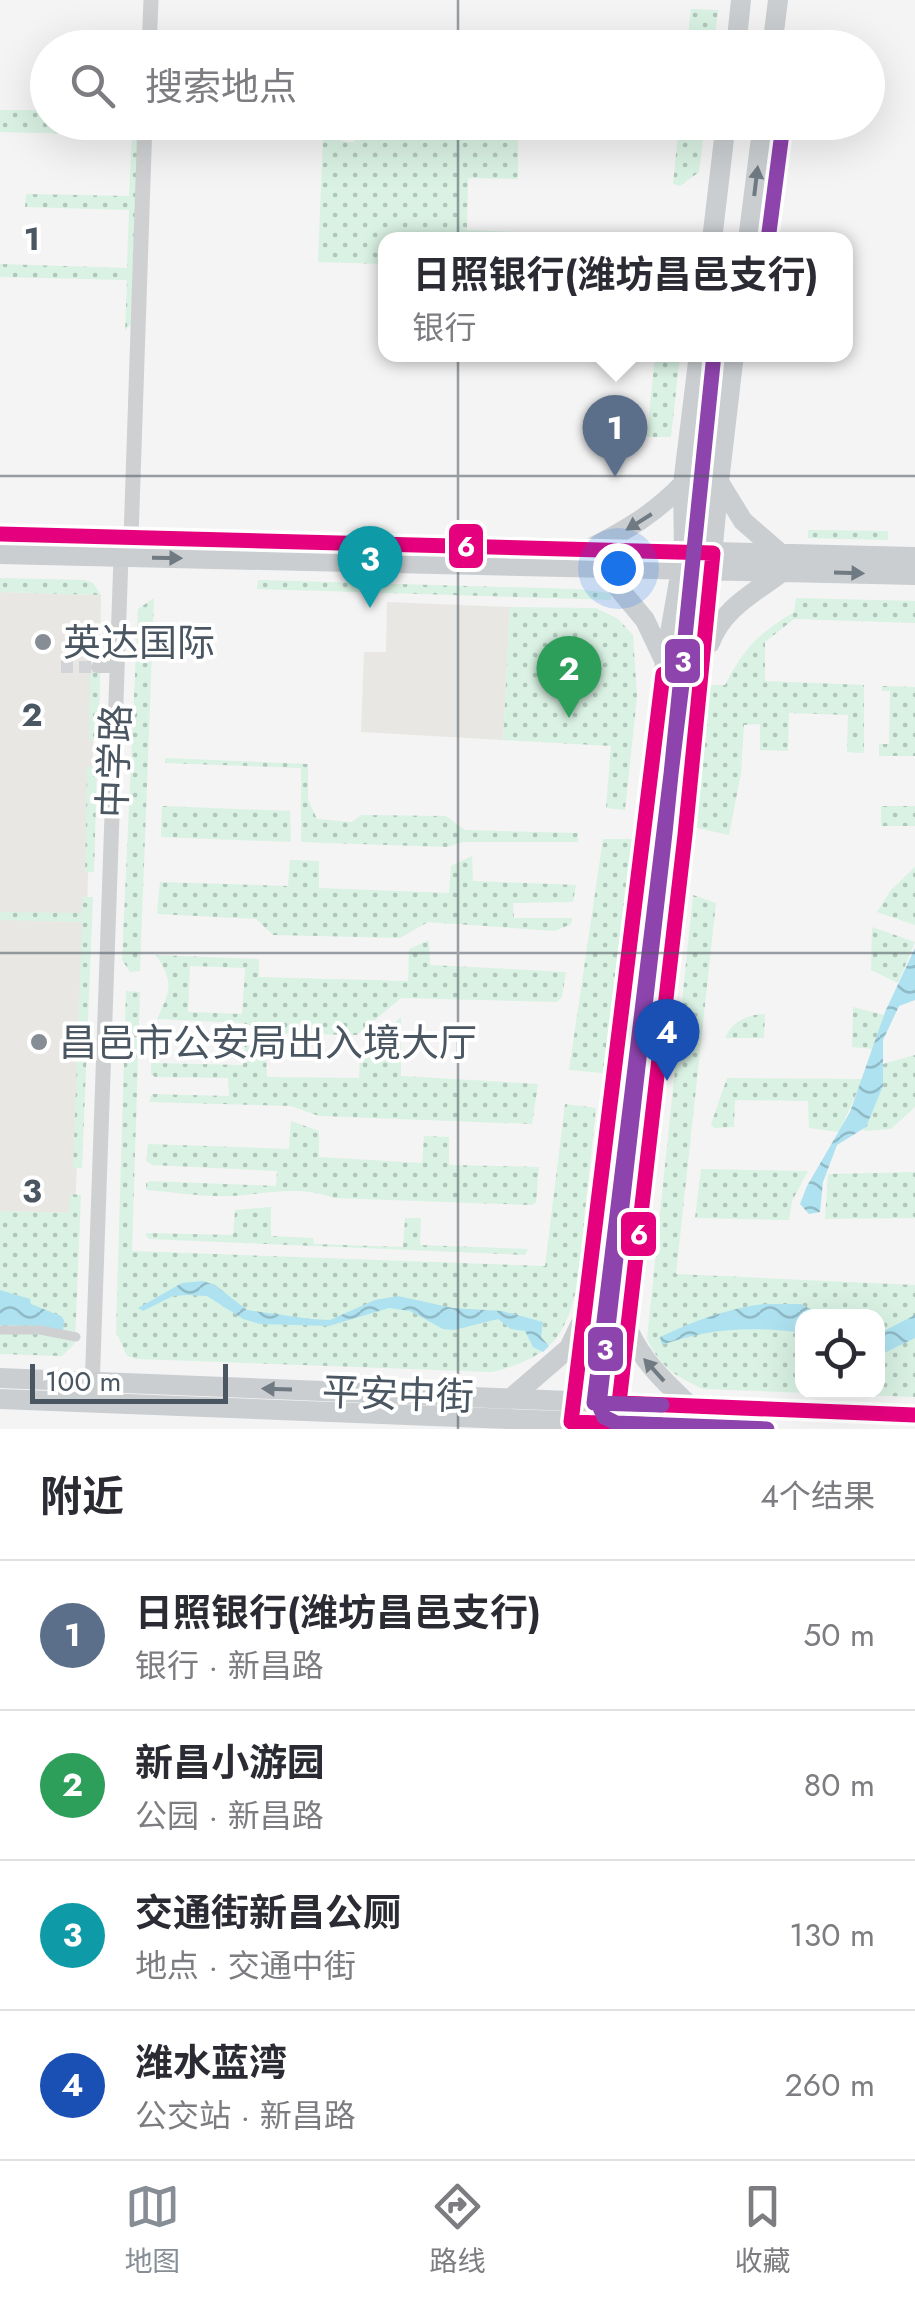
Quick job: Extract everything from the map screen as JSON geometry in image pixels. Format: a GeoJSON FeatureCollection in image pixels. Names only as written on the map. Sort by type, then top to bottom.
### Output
{"type":"FeatureCollection","features":[{"type":"Feature","properties":{"kind":"main road"},"geometry":{"type":"LineString","coordinates":[[738,30],[741,0]]}},
{"type":"Feature","properties":{"kind":"main road"},"geometry":{"type":"LineString","coordinates":[[774,30],[778,0]]}},
{"type":"Feature","properties":{"kind":"main road"},"geometry":{"type":"LineString","coordinates":[[713,232],[724,140]]}},
{"type":"Feature","properties":{"kind":"main road"},"geometry":{"type":"LineString","coordinates":[[749,232],[761,140]]}},
{"type":"Feature","properties":{"kind":"main road"},"geometry":{"type":"LineString","coordinates":[[572,1417],[664,662],[683,560],[683,484],[697,362]]}},
{"type":"Feature","properties":{"kind":"main road"},"geometry":{"type":"LineString","coordinates":[[615,1418],[680,883],[733,362]]}},
{"type":"Feature","properties":{"kind":"main road"},"geometry":{"type":"LineString","coordinates":[[719,482],[743,520],[782,563]]}},
{"type":"Feature","properties":{"kind":"main road"},"geometry":{"type":"LineString","coordinates":[[588,550],[636,526],[683,484]]}},
{"type":"Feature","properties":{"kind":"main road"},"geometry":{"type":"LineString","coordinates":[[0,534],[126,547],[601,567],[683,560]]}},
{"type":"Feature","properties":{"kind":"main road"},"geometry":{"type":"LineString","coordinates":[[0,554],[126,547],[588,550],[915,575]]}},
{"type":"Feature","properties":{"kind":"main road"},"geometry":{"type":"LineString","coordinates":[[702,669],[716,627],[730,609],[782,563],[915,557]]}},
{"type":"Feature","properties":{"kind":"main road"},"geometry":{"type":"LineString","coordinates":[[601,567],[645,620],[664,662]]}},
{"type":"Feature","properties":{"kind":"main road"},"geometry":{"type":"LineString","coordinates":[[511,1415],[569,1348],[586,1315]]}},
{"type":"Feature","properties":{"kind":"main road"},"geometry":{"type":"LineString","coordinates":[[627,1328],[638,1352],[690,1406]]}},
{"type":"Feature","properties":{"kind":"main road","name":"平安中街"},"geometry":{"type":"LineString","coordinates":[[0,1378],[92,1392],[762,1429]]}},
{"type":"Feature","properties":{"kind":"main road","name":"平安中街"},"geometry":{"type":"LineString","coordinates":[[0,1399],[92,1392]]}},
{"type":"Feature","properties":{"kind":"main road","name":"平安中街"},"geometry":{"type":"LineString","coordinates":[[615,1418],[690,1406],[915,1415]]}},
{"type":"Feature","properties":{"kind":"street"},"geometry":{"type":"LineString","coordinates":[[149,30],[150,0]]}},
{"type":"Feature","properties":{"kind":"street","name":"中学路"},"geometry":{"type":"LineString","coordinates":[[92,1392],[117,668],[144,140]]}},
{"type":"Feature","properties":{"kind":"street"},"geometry":{"type":"LineString","coordinates":[[97,667],[117,668]]}},
{"type":"Feature","properties":{"kind":"street"},"geometry":{"type":"LineString","coordinates":[[0,1330],[40,1330],[76,1337]]}},
{"type":"Feature","properties":{"kind":"shaded area"},"geometry":{"type":"Polygon","coordinates":[[[0,592],[101,595],[75,1213],[0,1211],[0,592]]]}},
{"type":"Feature","properties":{"kind":"shaded area"},"geometry":{"type":"Polygon","coordinates":[[[387,602],[510,607],[503,740],[361,732],[364,652],[386,652],[387,602]]]}},
{"type":"Feature","properties":{"kind":"green space"},"geometry":{"type":"Polygon","coordinates":[[[691,9],[718,10],[716,30],[689,30],[691,9]]]}},
{"type":"Feature","properties":{"kind":"green space"},"geometry":{"type":"Polygon","coordinates":[[[0,110],[30,110],[30,133],[0,132],[0,110]]]}},
{"type":"Feature","properties":{"kind":"green space"},"geometry":{"type":"Polygon","coordinates":[[[132,140],[138,140],[131,324],[125,331],[127,280],[0,277],[0,264],[127,268],[129,210],[25,207],[26,194],[129,196],[132,140]]]}},
{"type":"Feature","properties":{"kind":"green space"},"geometry":{"type":"Polygon","coordinates":[[[323,140],[518,140],[518,179],[468,178],[467,230],[517,232],[378,232],[378,264],[318,262],[323,140]]]}},
{"type":"Feature","properties":{"kind":"green space"},"geometry":{"type":"Polygon","coordinates":[[[677,140],[703,140],[699,172],[680,186],[673,184],[677,140]]]}},
{"type":"Feature","properties":{"kind":"green space"},"geometry":{"type":"Polygon","coordinates":[[[654,362],[679,362],[671,437],[647,437],[654,362]]]}},
{"type":"Feature","properties":{"kind":"green space"},"geometry":{"type":"Polygon","coordinates":[[[808,530],[888,531],[888,540],[808,538],[808,530]]]}},
{"type":"Feature","properties":{"kind":"green space"},"geometry":{"type":"Polygon","coordinates":[[[0,578],[85,580],[93,583],[101,595],[0,592],[0,578]]]}},
{"type":"Feature","properties":{"kind":"green space"},"geometry":{"type":"Polygon","coordinates":[[[258,580],[575,589],[611,593],[611,600],[257,589],[258,580]]]}},
{"type":"Feature","properties":{"kind":"green space"},"geometry":{"type":"Polygon","coordinates":[[[154,598],[140,971],[130,972],[122,960],[138,609],[154,598]]]}},
{"type":"Feature","properties":{"kind":"green space"},"geometry":{"type":"Polygon","coordinates":[[[796,598],[915,601],[915,623],[794,619],[765,642],[765,681],[864,685],[864,753],[847,752],[848,715],[789,713],[788,751],[760,750],[760,724],[744,725],[741,773],[729,835],[693,827],[708,685],[725,685],[753,643],[794,612],[796,598]]]}},
{"type":"Feature","properties":{"kind":"green space"},"geometry":{"type":"Polygon","coordinates":[[[510,607],[596,608],[618,619],[633,635],[637,697],[625,810],[606,808],[611,746],[503,740],[510,607]]]}},
{"type":"Feature","properties":{"kind":"green space"},"geometry":{"type":"Polygon","coordinates":[[[90,673],[100,673],[99,739],[89,740],[90,673]]]}},
{"type":"Feature","properties":{"kind":"green space"},"geometry":{"type":"Polygon","coordinates":[[[882,686],[915,687],[915,756],[879,756],[879,744],[889,744],[890,691],[882,691],[882,686]]]}},
{"type":"Feature","properties":{"kind":"green space"},"geometry":{"type":"Polygon","coordinates":[[[165,758],[308,764],[308,800],[317,819],[352,822],[361,815],[446,816],[465,830],[578,833],[578,842],[463,842],[447,847],[301,842],[301,768],[165,763],[165,758]]]}},
{"type":"Feature","properties":{"kind":"green space"},"geometry":{"type":"Polygon","coordinates":[[[87,766],[97,767],[94,872],[85,872],[87,766]]]}},
{"type":"Feature","properties":{"kind":"green space"},"geometry":{"type":"Polygon","coordinates":[[[162,806],[290,811],[291,842],[161,837],[162,806]]]}},
{"type":"Feature","properties":{"kind":"green space"},"geometry":{"type":"Polygon","coordinates":[[[881,806],[915,806],[915,826],[881,826],[881,806]]]}},
{"type":"Feature","properties":{"kind":"green space"},"geometry":{"type":"Polygon","coordinates":[[[603,839],[632,839],[603,1073],[569,1070],[603,839]]]}},
{"type":"Feature","properties":{"kind":"green space"},"geometry":{"type":"Polygon","coordinates":[[[472,856],[473,881],[576,885],[573,902],[513,903],[514,918],[572,918],[571,924],[555,931],[428,922],[400,938],[273,935],[256,919],[157,914],[160,882],[288,886],[290,860],[319,861],[319,888],[449,893],[451,866],[472,856]]]}},
{"type":"Feature","properties":{"kind":"green space"},"geometry":{"type":"Polygon","coordinates":[[[915,867],[915,925],[877,912],[891,890],[915,867]]]}},
{"type":"Feature","properties":{"kind":"green space"},"geometry":{"type":"Polygon","coordinates":[[[693,895],[716,903],[676,1274],[915,1285],[915,1397],[885,1396],[885,1309],[795,1309],[795,1392],[703,1389],[669,1370],[647,1339],[693,895]]]}},
{"type":"Feature","properties":{"kind":"green space"},"geometry":{"type":"Polygon","coordinates":[[[83,897],[93,897],[82,1168],[73,1168],[82,922],[0,920],[0,912],[82,913],[83,897]]]}},
{"type":"Feature","properties":{"kind":"green space"},"geometry":{"type":"Polygon","coordinates":[[[872,927],[915,942],[898,983],[871,970],[872,927]]]}},
{"type":"Feature","properties":{"kind":"green space"},"geometry":{"type":"Polygon","coordinates":[[[429,940],[430,965],[566,972],[562,997],[557,1002],[401,998],[357,1035],[272,1033],[243,1023],[157,1019],[168,981],[156,955],[259,959],[259,977],[408,981],[409,949],[429,940]],[[190,966],[188,1012],[242,1014],[245,968],[190,966]]]}},
{"type":"Feature","properties":{"kind":"green space"},"geometry":{"type":"Polygon","coordinates":[[[126,991],[140,992],[132,1251],[545,1266],[565,1104],[596,1108],[577,1281],[568,1318],[556,1338],[532,1358],[492,1372],[127,1356],[116,1332],[126,991]]]}},
{"type":"Feature","properties":{"kind":"green space"},"geometry":{"type":"Polygon","coordinates":[[[853,1007],[884,1015],[873,1049],[852,1047],[853,1007]]]}},
{"type":"Feature","properties":{"kind":"green space"},"geometry":{"type":"Polygon","coordinates":[[[765,1014],[764,1038],[725,1038],[741,1020],[765,1014]]]}},
{"type":"Feature","properties":{"kind":"green space"},"geometry":{"type":"Polygon","coordinates":[[[401,1017],[401,1076],[538,1084],[532,1124],[319,1116],[291,1106],[149,1102],[152,1094],[229,1096],[228,1078],[155,1077],[151,1074],[151,1044],[155,1063],[243,1065],[245,1041],[266,1051],[267,1077],[359,1078],[360,1054],[401,1017]]]}},
{"type":"Feature","properties":{"kind":"green space"},"geometry":{"type":"Polygon","coordinates":[[[915,1055],[915,1107],[891,1129],[863,1131],[883,1086],[883,1064],[915,1055]]]}},
{"type":"Feature","properties":{"kind":"green space"},"geometry":{"type":"Polygon","coordinates":[[[727,1078],[863,1079],[839,1132],[809,1128],[808,1101],[735,1100],[734,1127],[714,1128],[711,1124],[727,1078]]]}},
{"type":"Feature","properties":{"kind":"green space"},"geometry":{"type":"Polygon","coordinates":[[[291,1121],[319,1131],[319,1157],[422,1163],[424,1136],[449,1137],[449,1165],[539,1167],[536,1203],[333,1198],[296,1191],[221,1196],[146,1190],[146,1183],[151,1181],[276,1186],[277,1171],[152,1165],[146,1161],[148,1144],[289,1149],[291,1121]]]}},
{"type":"Feature","properties":{"kind":"green space"},"geometry":{"type":"Polygon","coordinates":[[[701,1169],[808,1171],[792,1201],[789,1220],[695,1218],[701,1169]]]}},
{"type":"Feature","properties":{"kind":"green space"},"geometry":{"type":"Polygon","coordinates":[[[915,1172],[915,1218],[825,1219],[828,1174],[915,1172]]]}},
{"type":"Feature","properties":{"kind":"green space"},"geometry":{"type":"Polygon","coordinates":[[[70,1194],[81,1195],[75,1343],[62,1356],[0,1354],[0,1211],[69,1213],[70,1194]]]}},
{"type":"Feature","properties":{"kind":"green space"},"geometry":{"type":"Polygon","coordinates":[[[271,1207],[271,1236],[313,1238],[314,1244],[403,1247],[405,1218],[421,1218],[420,1245],[528,1249],[525,1255],[146,1236],[233,1235],[235,1210],[271,1207]]]}},
{"type":"Feature","properties":{"kind":"water"},"geometry":{"type":"Polygon","coordinates":[[[915,948],[915,1000],[899,1006],[883,1040],[883,1086],[866,1127],[837,1145],[823,1182],[820,1212],[809,1214],[800,1204],[807,1186],[850,1112],[885,1012],[915,948]]]}},
{"type":"Feature","properties":{"kind":"water"},"geometry":{"type":"Polygon","coordinates":[[[203,1281],[215,1285],[247,1310],[311,1319],[330,1320],[375,1300],[398,1296],[453,1308],[502,1311],[543,1322],[541,1337],[549,1346],[543,1352],[533,1347],[525,1331],[511,1329],[498,1319],[443,1329],[410,1311],[389,1308],[329,1326],[260,1324],[243,1319],[207,1296],[173,1296],[143,1311],[138,1308],[182,1283],[203,1281]]]}},
{"type":"Feature","properties":{"kind":"water"},"geometry":{"type":"Polygon","coordinates":[[[0,1290],[30,1299],[31,1304],[61,1316],[63,1332],[42,1326],[0,1325],[0,1290]]]}},
{"type":"Feature","properties":{"kind":"water"},"geometry":{"type":"Polygon","coordinates":[[[763,1304],[801,1304],[810,1309],[795,1309],[795,1332],[731,1330],[662,1345],[660,1337],[723,1312],[763,1304]]]}},
{"type":"Feature","properties":{"kind":"water"},"geometry":{"type":"Polygon","coordinates":[[[915,1315],[915,1338],[885,1353],[885,1330],[915,1315]]]}},
{"type":"Feature","properties":{"kind":"tunnel"},"geometry":{"type":"LineString","coordinates":[[61,667],[97,667]]}},
{"type":"Feature","properties":{"kind":"transit line","name":"3"},"geometry":{"type":"LineString","coordinates":[[769,232],[781,140]]}},
{"type":"Feature","properties":{"kind":"transit line","name":"3"},"geometry":{"type":"LineString","coordinates":[[713,362],[665,833],[599,1405],[604,1417],[616,1423],[767,1429]]}},
{"type":"Feature","properties":{"kind":"transit line","name":"6"},"geometry":{"type":"LineString","coordinates":[[0,534],[713,553],[685,835],[619,1403],[915,1415]]}},
{"type":"Feature","properties":{"kind":"transit line","name":"6"},"geometry":{"type":"LineString","coordinates":[[661,1425],[571,1422],[663,674]]}},
{"type":"Feature","properties":{"kind":"transit line","name":"3"},"geometry":{"type":"LineString","coordinates":[[662,1405],[594,1403],[683,676]]}},
{"type":"Feature","properties":{"kind":"place","name":"日照银行(潍坊昌邑支行)"},"geometry":{"type":"Point","coordinates":[615,477]}},
{"type":"Feature","properties":{"kind":"place","name":"交通街新昌公厕"},"geometry":{"type":"Point","coordinates":[370,608]}},
{"type":"Feature","properties":{"kind":"place","name":"英达国际"},"geometry":{"type":"Point","coordinates":[43,642]}},
{"type":"Feature","properties":{"kind":"place","name":"新昌小游园"},"geometry":{"type":"Point","coordinates":[569,718]}},
{"type":"Feature","properties":{"kind":"place","name":"昌邑市公安局出入境大厅"},"geometry":{"type":"Point","coordinates":[39,1042]}},
{"type":"Feature","properties":{"kind":"place","name":"潍水蓝湾"},"geometry":{"type":"Point","coordinates":[667,1081]}}]}
